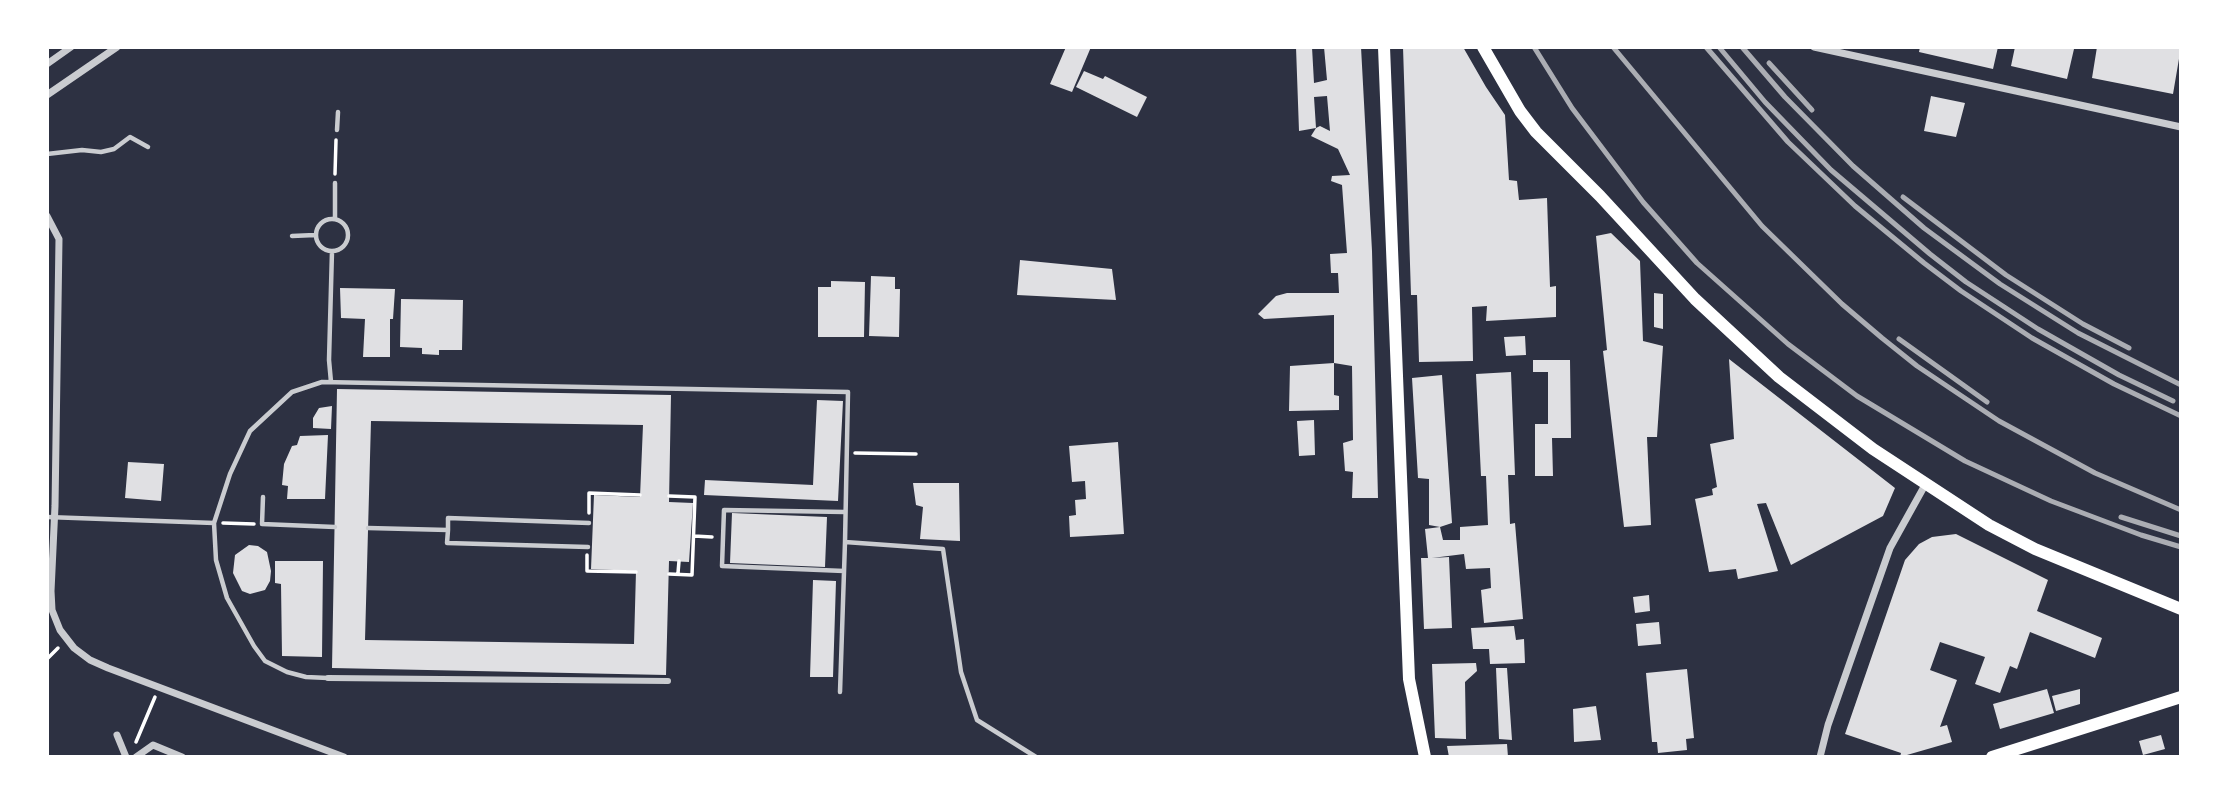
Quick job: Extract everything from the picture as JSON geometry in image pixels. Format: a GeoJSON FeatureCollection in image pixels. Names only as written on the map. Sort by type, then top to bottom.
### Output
{"type":"FeatureCollection","features":[{"type":"Feature","properties":{"kind":"main road"},"geometry":{"type":"LineString","coordinates":[[1384,47],[1409,679],[1425,746],[1425,757]]}},
{"type":"Feature","properties":{"kind":"main road"},"geometry":{"type":"LineString","coordinates":[[1483,47],[1520,111],[1536,132],[1600,196],[1695,299],[1779,377],[1873,449],[1989,525],[2035,549],[2181,609]]}},
{"type":"Feature","properties":{"kind":"main road"},"geometry":{"type":"LineString","coordinates":[[1992,757],[2181,697]]}},
{"type":"Feature","properties":{"kind":"street"},"geometry":{"type":"LineString","coordinates":[[47,64],[71,47]]}},
{"type":"Feature","properties":{"kind":"street"},"geometry":{"type":"LineString","coordinates":[[47,95],[117,47]]}},
{"type":"Feature","properties":{"kind":"street"},"geometry":{"type":"LineString","coordinates":[[1814,47],[2181,127]]}},
{"type":"Feature","properties":{"kind":"street"},"geometry":{"type":"LineString","coordinates":[[47,216],[59,239],[51,518],[52,610],[66,639],[90,660],[344,757]]}},
{"type":"Feature","properties":{"kind":"street"},"geometry":{"type":"LineString","coordinates":[[1820,757],[1828,725],[1890,548],[1925,485]]}},
{"type":"Feature","properties":{"kind":"street"},"geometry":{"type":"LineString","coordinates":[[328,678],[668,681]]}},
{"type":"Feature","properties":{"kind":"street"},"geometry":{"type":"LineString","coordinates":[[117,736],[126,757]]}},
{"type":"Feature","properties":{"kind":"street"},"geometry":{"type":"LineString","coordinates":[[136,757],[153,746],[182,757]]}},
{"type":"Feature","properties":{"kind":"lane"},"geometry":{"type":"LineString","coordinates":[[337,130],[338,112]]}},
{"type":"Feature","properties":{"kind":"lane"},"geometry":{"type":"LineString","coordinates":[[47,154],[82,150],[101,152],[114,149],[130,137],[148,147]]}},
{"type":"Feature","properties":{"kind":"lane"},"geometry":{"type":"LineString","coordinates":[[335,183],[335,219]]}},
{"type":"Feature","properties":{"kind":"lane"},"geometry":{"type":"LineString","coordinates":[[335,219],[345,225],[348,236],[341,248],[332,251],[321,247],[315,235],[316,229],[323,221],[335,219]]}},
{"type":"Feature","properties":{"kind":"lane"},"geometry":{"type":"LineString","coordinates":[[292,236],[315,235]]}},
{"type":"Feature","properties":{"kind":"lane"},"geometry":{"type":"LineString","coordinates":[[331,382],[329,360],[332,251]]}},
{"type":"Feature","properties":{"kind":"lane"},"geometry":{"type":"LineString","coordinates":[[328,678],[306,677],[287,672],[265,661],[227,598],[216,560],[214,523],[230,474],[250,431],[292,392],[322,382],[848,392],[844,453],[845,542],[840,692]]}},
{"type":"Feature","properties":{"kind":"lane"},"geometry":{"type":"LineString","coordinates":[[263,497],[262,524],[335,527]]}},
{"type":"Feature","properties":{"kind":"lane"},"geometry":{"type":"LineString","coordinates":[[844,571],[722,566],[724,510],[845,512]]}},
{"type":"Feature","properties":{"kind":"lane"},"geometry":{"type":"LineString","coordinates":[[51,518],[214,523]]}},
{"type":"Feature","properties":{"kind":"lane"},"geometry":{"type":"LineString","coordinates":[[588,547],[447,543],[448,518],[589,523]]}},
{"type":"Feature","properties":{"kind":"lane"},"geometry":{"type":"LineString","coordinates":[[368,528],[448,530]]}},
{"type":"Feature","properties":{"kind":"lane"},"geometry":{"type":"LineString","coordinates":[[845,542],[943,549],[961,672],[977,720],[1037,757]]}},
{"type":"Feature","properties":{"kind":"path"},"geometry":{"type":"LineString","coordinates":[[335,183],[336,142]]}},
{"type":"Feature","properties":{"kind":"path"},"geometry":{"type":"LineString","coordinates":[[844,453],[916,454]]}},
{"type":"Feature","properties":{"kind":"path"},"geometry":{"type":"LineString","coordinates":[[589,523],[589,493],[640,495]]}},
{"type":"Feature","properties":{"kind":"path"},"geometry":{"type":"LineString","coordinates":[[668,574],[692,575],[695,497],[669,496]]}},
{"type":"Feature","properties":{"kind":"path"},"geometry":{"type":"LineString","coordinates":[[681,503],[682,497]]}},
{"type":"Feature","properties":{"kind":"path"},"geometry":{"type":"LineString","coordinates":[[214,523],[262,524]]}},
{"type":"Feature","properties":{"kind":"path"},"geometry":{"type":"LineString","coordinates":[[694,536],[723,538]]}},
{"type":"Feature","properties":{"kind":"path"},"geometry":{"type":"LineString","coordinates":[[588,547],[587,571],[636,572]]}},
{"type":"Feature","properties":{"kind":"path"},"geometry":{"type":"LineString","coordinates":[[678,574],[679,561]]}},
{"type":"Feature","properties":{"kind":"path"},"geometry":{"type":"LineString","coordinates":[[47,659],[66,639]]}},
{"type":"Feature","properties":{"kind":"path"},"geometry":{"type":"LineString","coordinates":[[134,747],[159,687]]}},
{"type":"Feature","properties":{"kind":"building"},"geometry":{"type":"Polygon","coordinates":[[[1066,47],[1091,47],[1072,92],[1050,84],[1066,47]]]}},
{"type":"Feature","properties":{"kind":"building"},"geometry":{"type":"Polygon","coordinates":[[[1296,47],[1312,47],[1314,83],[1327,80],[1324,47],[1361,47],[1372,251],[1378,498],[1352,498],[1353,472],[1345,471],[1343,443],[1353,440],[1352,366],[1334,363],[1334,315],[1264,319],[1258,314],[1276,296],[1287,293],[1339,293],[1338,273],[1331,273],[1330,254],[1347,253],[1342,185],[1331,181],[1332,176],[1350,175],[1338,149],[1311,136],[1316,128],[1299,131],[1296,47]],[[1327,96],[1314,97],[1316,128],[1320,126],[1330,131],[1327,96]]]}},
{"type":"Feature","properties":{"kind":"building"},"geometry":{"type":"Polygon","coordinates":[[[1403,47],[1463,47],[1505,115],[1509,180],[1517,181],[1519,200],[1547,198],[1550,287],[1556,286],[1556,317],[1486,321],[1487,306],[1472,307],[1473,361],[1419,362],[1417,295],[1411,295],[1403,47]]]}},
{"type":"Feature","properties":{"kind":"building"},"geometry":{"type":"Polygon","coordinates":[[[1920,47],[1998,47],[1993,69],[1919,52],[1920,47]]]}},
{"type":"Feature","properties":{"kind":"building"},"geometry":{"type":"Polygon","coordinates":[[[2015,47],[2074,49],[2067,79],[2011,66],[2015,47]]]}},
{"type":"Feature","properties":{"kind":"building"},"geometry":{"type":"Polygon","coordinates":[[[2097,47],[2181,47],[2173,94],[2092,78],[2097,47]]]}},
{"type":"Feature","properties":{"kind":"building"},"geometry":{"type":"Polygon","coordinates":[[[1084,71],[1103,79],[1105,76],[1147,97],[1137,117],[1076,87],[1084,71]]]}},
{"type":"Feature","properties":{"kind":"building"},"geometry":{"type":"Polygon","coordinates":[[[1931,96],[1965,103],[1956,137],[1924,131],[1931,96]]]}},
{"type":"Feature","properties":{"kind":"building"},"geometry":{"type":"Polygon","coordinates":[[[1611,233],[1640,261],[1643,341],[1663,346],[1657,437],[1647,437],[1651,525],[1624,527],[1603,351],[1607,350],[1596,236],[1611,233]]]}},
{"type":"Feature","properties":{"kind":"building"},"geometry":{"type":"Polygon","coordinates":[[[1020,260],[1112,269],[1116,300],[1017,295],[1020,260]]]}},
{"type":"Feature","properties":{"kind":"building"},"geometry":{"type":"Polygon","coordinates":[[[871,276],[895,277],[895,289],[900,289],[899,337],[869,336],[871,276]]]}},
{"type":"Feature","properties":{"kind":"building"},"geometry":{"type":"Polygon","coordinates":[[[831,281],[865,282],[864,337],[818,337],[818,287],[831,287],[831,281]]]}},
{"type":"Feature","properties":{"kind":"building"},"geometry":{"type":"Polygon","coordinates":[[[340,288],[395,289],[393,319],[390,319],[390,357],[363,357],[365,319],[341,318],[340,288]]]}},
{"type":"Feature","properties":{"kind":"building"},"geometry":{"type":"Polygon","coordinates":[[[1654,293],[1663,294],[1663,329],[1654,327],[1654,293]]]}},
{"type":"Feature","properties":{"kind":"building"},"geometry":{"type":"Polygon","coordinates":[[[401,299],[463,300],[462,350],[439,350],[439,355],[422,354],[422,348],[400,347],[401,299]]]}},
{"type":"Feature","properties":{"kind":"building"},"geometry":{"type":"Polygon","coordinates":[[[1525,336],[1526,355],[1506,356],[1504,337],[1525,336]]]}},
{"type":"Feature","properties":{"kind":"building"},"geometry":{"type":"Polygon","coordinates":[[[1729,359],[1895,488],[1883,516],[1791,565],[1766,503],[1757,504],[1778,571],[1738,579],[1736,569],[1709,572],[1695,499],[1713,495],[1712,489],[1717,487],[1710,444],[1734,439],[1729,359]]]}},
{"type":"Feature","properties":{"kind":"building"},"geometry":{"type":"Polygon","coordinates":[[[1533,360],[1570,360],[1571,438],[1552,438],[1553,476],[1535,476],[1535,424],[1548,424],[1548,372],[1533,372],[1533,360]]]}},
{"type":"Feature","properties":{"kind":"building"},"geometry":{"type":"Polygon","coordinates":[[[1334,363],[1334,395],[1339,396],[1339,410],[1289,411],[1290,366],[1334,363]]]}},
{"type":"Feature","properties":{"kind":"building"},"geometry":{"type":"Polygon","coordinates":[[[1511,372],[1515,475],[1508,475],[1510,524],[1515,523],[1523,619],[1484,623],[1481,590],[1491,588],[1490,568],[1466,569],[1464,554],[1432,558],[1449,557],[1452,628],[1424,629],[1421,558],[1428,558],[1425,529],[1440,527],[1443,540],[1460,540],[1460,527],[1488,525],[1486,476],[1481,476],[1476,374],[1511,372]]]}},
{"type":"Feature","properties":{"kind":"building"},"geometry":{"type":"Polygon","coordinates":[[[1442,375],[1452,523],[1440,527],[1429,525],[1429,479],[1418,478],[1412,378],[1442,375]]]}},
{"type":"Feature","properties":{"kind":"building"},"geometry":{"type":"Polygon","coordinates":[[[337,389],[671,395],[669,502],[693,503],[689,562],[669,561],[666,675],[332,668],[337,389]],[[371,421],[365,640],[634,644],[636,571],[591,569],[594,495],[640,497],[643,425],[371,421]]]}},
{"type":"Feature","properties":{"kind":"building"},"geometry":{"type":"Polygon","coordinates":[[[817,400],[843,401],[838,501],[704,495],[705,480],[813,485],[817,400]]]}},
{"type":"Feature","properties":{"kind":"building"},"geometry":{"type":"Polygon","coordinates":[[[332,406],[331,429],[313,428],[313,418],[319,408],[332,406]]]}},
{"type":"Feature","properties":{"kind":"building"},"geometry":{"type":"Polygon","coordinates":[[[1314,420],[1315,455],[1299,456],[1297,421],[1314,420]]]}},
{"type":"Feature","properties":{"kind":"building"},"geometry":{"type":"Polygon","coordinates":[[[328,435],[325,499],[287,499],[288,486],[282,485],[284,464],[292,446],[297,445],[300,436],[328,435]]]}},
{"type":"Feature","properties":{"kind":"building"},"geometry":{"type":"Polygon","coordinates":[[[1118,442],[1124,534],[1070,537],[1069,516],[1076,515],[1075,500],[1086,499],[1085,481],[1072,482],[1069,446],[1118,442]]]}},
{"type":"Feature","properties":{"kind":"building"},"geometry":{"type":"Polygon","coordinates":[[[128,462],[164,464],[161,501],[125,498],[128,462]]]}},
{"type":"Feature","properties":{"kind":"building"},"geometry":{"type":"Polygon","coordinates":[[[913,483],[959,483],[960,541],[920,539],[923,507],[916,505],[913,483]]]}},
{"type":"Feature","properties":{"kind":"building"},"geometry":{"type":"Polygon","coordinates":[[[732,513],[827,517],[825,567],[730,563],[732,513]]]}},
{"type":"Feature","properties":{"kind":"building"},"geometry":{"type":"Polygon","coordinates":[[[1956,534],[2048,580],[2037,611],[2102,638],[2095,658],[2030,632],[2017,669],[2010,666],[2000,693],[1975,684],[1985,657],[1940,642],[1930,670],[1957,680],[1940,727],[1947,725],[1952,742],[1900,757],[1901,753],[1845,734],[1905,560],[1919,544],[1932,537],[1956,534]]]}},
{"type":"Feature","properties":{"kind":"building"},"geometry":{"type":"Polygon","coordinates":[[[249,545],[258,546],[267,552],[271,571],[265,590],[250,594],[242,591],[233,573],[235,555],[249,545]]]}},
{"type":"Feature","properties":{"kind":"building"},"geometry":{"type":"Polygon","coordinates":[[[275,561],[323,561],[322,657],[282,656],[281,584],[275,583],[275,561]]]}},
{"type":"Feature","properties":{"kind":"building"},"geometry":{"type":"Polygon","coordinates":[[[813,580],[836,581],[833,677],[810,677],[813,580]]]}},
{"type":"Feature","properties":{"kind":"building"},"geometry":{"type":"Polygon","coordinates":[[[1649,595],[1650,611],[1635,613],[1633,597],[1649,595]]]}},
{"type":"Feature","properties":{"kind":"building"},"geometry":{"type":"Polygon","coordinates":[[[1659,622],[1661,644],[1638,646],[1636,624],[1659,622]]]}},
{"type":"Feature","properties":{"kind":"building"},"geometry":{"type":"Polygon","coordinates":[[[1514,626],[1516,640],[1524,639],[1525,663],[1490,664],[1489,649],[1473,649],[1471,628],[1514,626]]]}},
{"type":"Feature","properties":{"kind":"building"},"geometry":{"type":"Polygon","coordinates":[[[1476,663],[1477,671],[1465,682],[1466,739],[1435,738],[1432,664],[1476,663]]]}},
{"type":"Feature","properties":{"kind":"building"},"geometry":{"type":"Polygon","coordinates":[[[1496,668],[1507,668],[1512,740],[1499,739],[1496,668]]]}},
{"type":"Feature","properties":{"kind":"building"},"geometry":{"type":"Polygon","coordinates":[[[1687,669],[1694,738],[1686,739],[1687,750],[1658,753],[1657,742],[1652,742],[1646,673],[1687,669]]]}},
{"type":"Feature","properties":{"kind":"building"},"geometry":{"type":"Polygon","coordinates":[[[2047,689],[2054,713],[2000,729],[1993,704],[2047,689]]]}},
{"type":"Feature","properties":{"kind":"building"},"geometry":{"type":"Polygon","coordinates":[[[2080,689],[2080,704],[2056,711],[2052,696],[2080,689]]]}},
{"type":"Feature","properties":{"kind":"building"},"geometry":{"type":"Polygon","coordinates":[[[1596,706],[1601,740],[1574,742],[1573,709],[1596,706]]]}},
{"type":"Feature","properties":{"kind":"building"},"geometry":{"type":"Polygon","coordinates":[[[2161,735],[2165,749],[2143,755],[2139,741],[2161,735]]]}},
{"type":"Feature","properties":{"kind":"building"},"geometry":{"type":"Polygon","coordinates":[[[1507,744],[1508,757],[1449,757],[1447,746],[1507,744]]]}},
{"type":"Feature","properties":{"kind":"railway"},"geometry":{"type":"LineString","coordinates":[[1534,47],[1572,108],[1643,202],[1697,263],[1788,344],[1857,396],[1965,461],[2051,501],[2181,547]]}},
{"type":"Feature","properties":{"kind":"railway"},"geometry":{"type":"LineString","coordinates":[[1613,47],[1762,226],[1842,304],[1882,338],[1917,366],[1999,421],[2095,473],[2181,510]]}},
{"type":"Feature","properties":{"kind":"railway"},"geometry":{"type":"LineString","coordinates":[[1706,47],[1788,142],[1855,206],[1924,263],[2032,338],[2114,384],[2181,416]]}},
{"type":"Feature","properties":{"kind":"railway"},"geometry":{"type":"LineString","coordinates":[[1719,47],[1765,102],[1831,170],[1930,254],[1966,282],[2038,329],[2119,375],[2173,401]]}},
{"type":"Feature","properties":{"kind":"railway"},"geometry":{"type":"LineString","coordinates":[[1742,47],[1785,97],[1853,166],[1924,228],[2000,284],[2078,333],[2181,385]]}},
{"type":"Feature","properties":{"kind":"railway"},"geometry":{"type":"LineString","coordinates":[[1769,63],[1812,110]]}},
{"type":"Feature","properties":{"kind":"railway"},"geometry":{"type":"LineString","coordinates":[[1903,197],[2006,275],[2083,324],[2129,348]]}},
{"type":"Feature","properties":{"kind":"railway"},"geometry":{"type":"LineString","coordinates":[[1899,339],[1987,402]]}},
{"type":"Feature","properties":{"kind":"railway"},"geometry":{"type":"LineString","coordinates":[[2121,517],[2181,536]]}}]}
